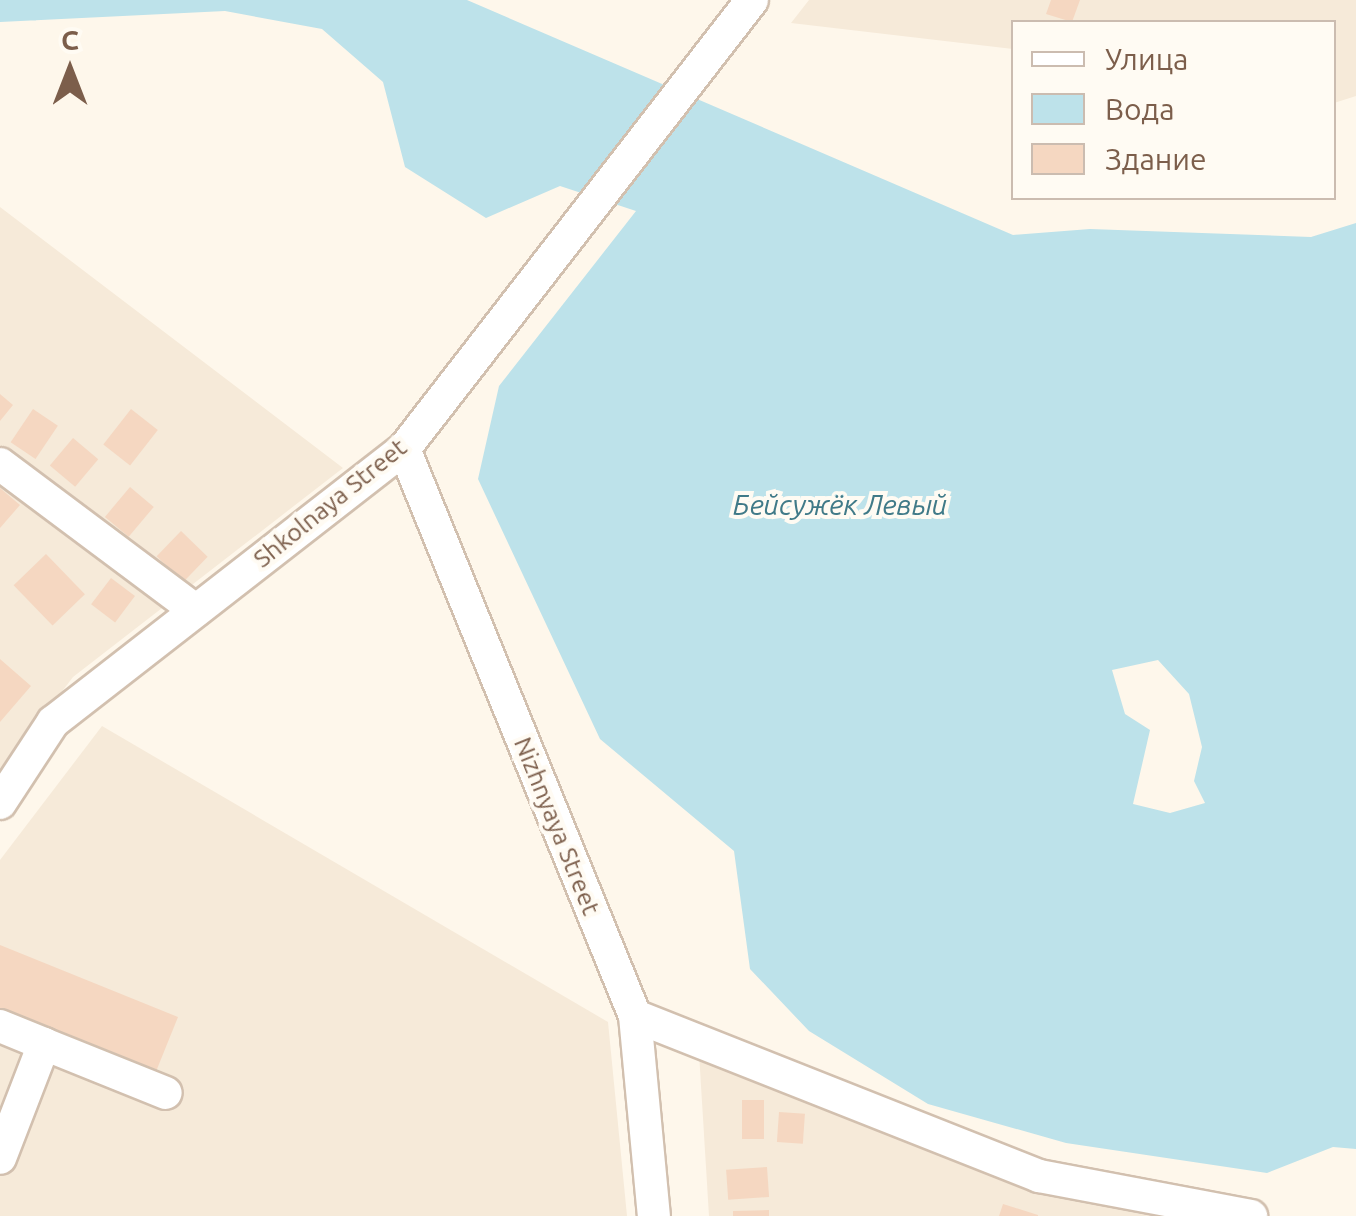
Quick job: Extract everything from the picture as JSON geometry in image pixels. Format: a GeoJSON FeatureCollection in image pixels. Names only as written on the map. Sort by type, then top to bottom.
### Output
{"type":"FeatureCollection","features":[{"type":"Feature","properties":{"kind":"street","name":"Shkolnaya Street"},"geometry":{"type":"LineString","coordinates":[[0,803],[54,722],[404,449],[693,68],[752,0]]}},
{"type":"Feature","properties":{"kind":"street","name":"Nizhnyaya Street"},"geometry":{"type":"LineString","coordinates":[[404,449],[634,1016],[654,1216]]}},
{"type":"Feature","properties":{"kind":"street"},"geometry":{"type":"LineString","coordinates":[[0,464],[195,610]]}},
{"type":"Feature","properties":{"kind":"street"},"geometry":{"type":"LineString","coordinates":[[634,1016],[1039,1176],[1231,1214]]}},
{"type":"Feature","properties":{"kind":"street"},"geometry":{"type":"LineString","coordinates":[[0,1026],[166,1093]]}},
{"type":"Feature","properties":{"kind":"street"},"geometry":{"type":"LineString","coordinates":[[0,1158],[44,1044]]}},
{"type":"Feature","properties":{"kind":"shaded area"},"geometry":{"type":"Polygon","coordinates":[[[809,0],[1356,0],[1356,96],[1336,102],[1336,20],[1011,20],[1011,49],[791,23],[809,0]]]}},
{"type":"Feature","properties":{"kind":"shaded area"},"geometry":{"type":"Polygon","coordinates":[[[0,207],[343,468],[73,677],[0,773],[0,207]]]}},
{"type":"Feature","properties":{"kind":"shaded area"},"geometry":{"type":"Polygon","coordinates":[[[102,726],[608,1022],[627,1216],[0,1216],[0,860],[102,726]]]}},
{"type":"Feature","properties":{"kind":"shaded area"},"geometry":{"type":"Polygon","coordinates":[[[699,1053],[1179,1216],[709,1216],[699,1053]]]}},
{"type":"Feature","properties":{"kind":"water","name":"Бейсужёк Левый"},"geometry":{"type":"Polygon","coordinates":[[[0,0],[467,0],[1013,235],[1090,229],[1311,237],[1356,223],[1356,1149],[1333,1147],[1267,1173],[1066,1143],[928,1104],[809,1031],[750,969],[734,851],[600,739],[478,479],[499,386],[636,211],[560,186],[486,218],[405,167],[383,82],[322,29],[225,11],[0,22],[0,0]],[[1158,660],[1112,670],[1125,714],[1150,730],[1133,804],[1170,813],[1205,803],[1194,781],[1202,747],[1189,694],[1158,660]]]}},
{"type":"Feature","properties":{"kind":"building"},"geometry":{"type":"Polygon","coordinates":[[[1051,0],[1080,0],[1073,20],[1046,14],[1051,0]]]}},
{"type":"Feature","properties":{"kind":"building"},"geometry":{"type":"Polygon","coordinates":[[[0,394],[13,405],[0,421],[0,394]]]}},
{"type":"Feature","properties":{"kind":"building"},"geometry":{"type":"Polygon","coordinates":[[[33,409],[58,426],[36,459],[11,442],[33,409]]]}},
{"type":"Feature","properties":{"kind":"building"},"geometry":{"type":"Polygon","coordinates":[[[131,409],[158,430],[130,465],[103,444],[131,409]]]}},
{"type":"Feature","properties":{"kind":"building"},"geometry":{"type":"Polygon","coordinates":[[[73,438],[98,459],[75,487],[50,466],[73,438]]]}},
{"type":"Feature","properties":{"kind":"building"},"geometry":{"type":"Polygon","coordinates":[[[130,487],[154,507],[129,537],[105,517],[130,487]]]}},
{"type":"Feature","properties":{"kind":"building"},"geometry":{"type":"Polygon","coordinates":[[[0,488],[20,505],[0,528],[0,488]]]}},
{"type":"Feature","properties":{"kind":"building"},"geometry":{"type":"Polygon","coordinates":[[[181,531],[208,557],[183,582],[157,556],[181,531]]]}},
{"type":"Feature","properties":{"kind":"building"},"geometry":{"type":"Polygon","coordinates":[[[46,554],[85,594],[53,626],[14,585],[46,554]]]}},
{"type":"Feature","properties":{"kind":"building"},"geometry":{"type":"Polygon","coordinates":[[[111,578],[135,596],[115,622],[91,604],[111,578]]]}},
{"type":"Feature","properties":{"kind":"building"},"geometry":{"type":"Polygon","coordinates":[[[0,659],[31,686],[0,722],[0,659]]]}},
{"type":"Feature","properties":{"kind":"building"},"geometry":{"type":"Polygon","coordinates":[[[0,945],[178,1017],[155,1074],[0,1012],[0,945]]]}},
{"type":"Feature","properties":{"kind":"building"},"geometry":{"type":"Polygon","coordinates":[[[742,1100],[764,1100],[764,1139],[742,1139],[742,1100]]]}},
{"type":"Feature","properties":{"kind":"building"},"geometry":{"type":"Polygon","coordinates":[[[779,1112],[805,1114],[803,1144],[777,1142],[779,1112]]]}},
{"type":"Feature","properties":{"kind":"building"},"geometry":{"type":"Polygon","coordinates":[[[767,1167],[769,1197],[728,1200],[726,1170],[767,1167]]]}},
{"type":"Feature","properties":{"kind":"building"},"geometry":{"type":"Polygon","coordinates":[[[1003,1204],[1038,1215],[1038,1216],[999,1216],[1003,1204]]]}},
{"type":"Feature","properties":{"kind":"building"},"geometry":{"type":"Polygon","coordinates":[[[769,1210],[769,1216],[733,1216],[733,1211],[769,1210]]]}}]}
